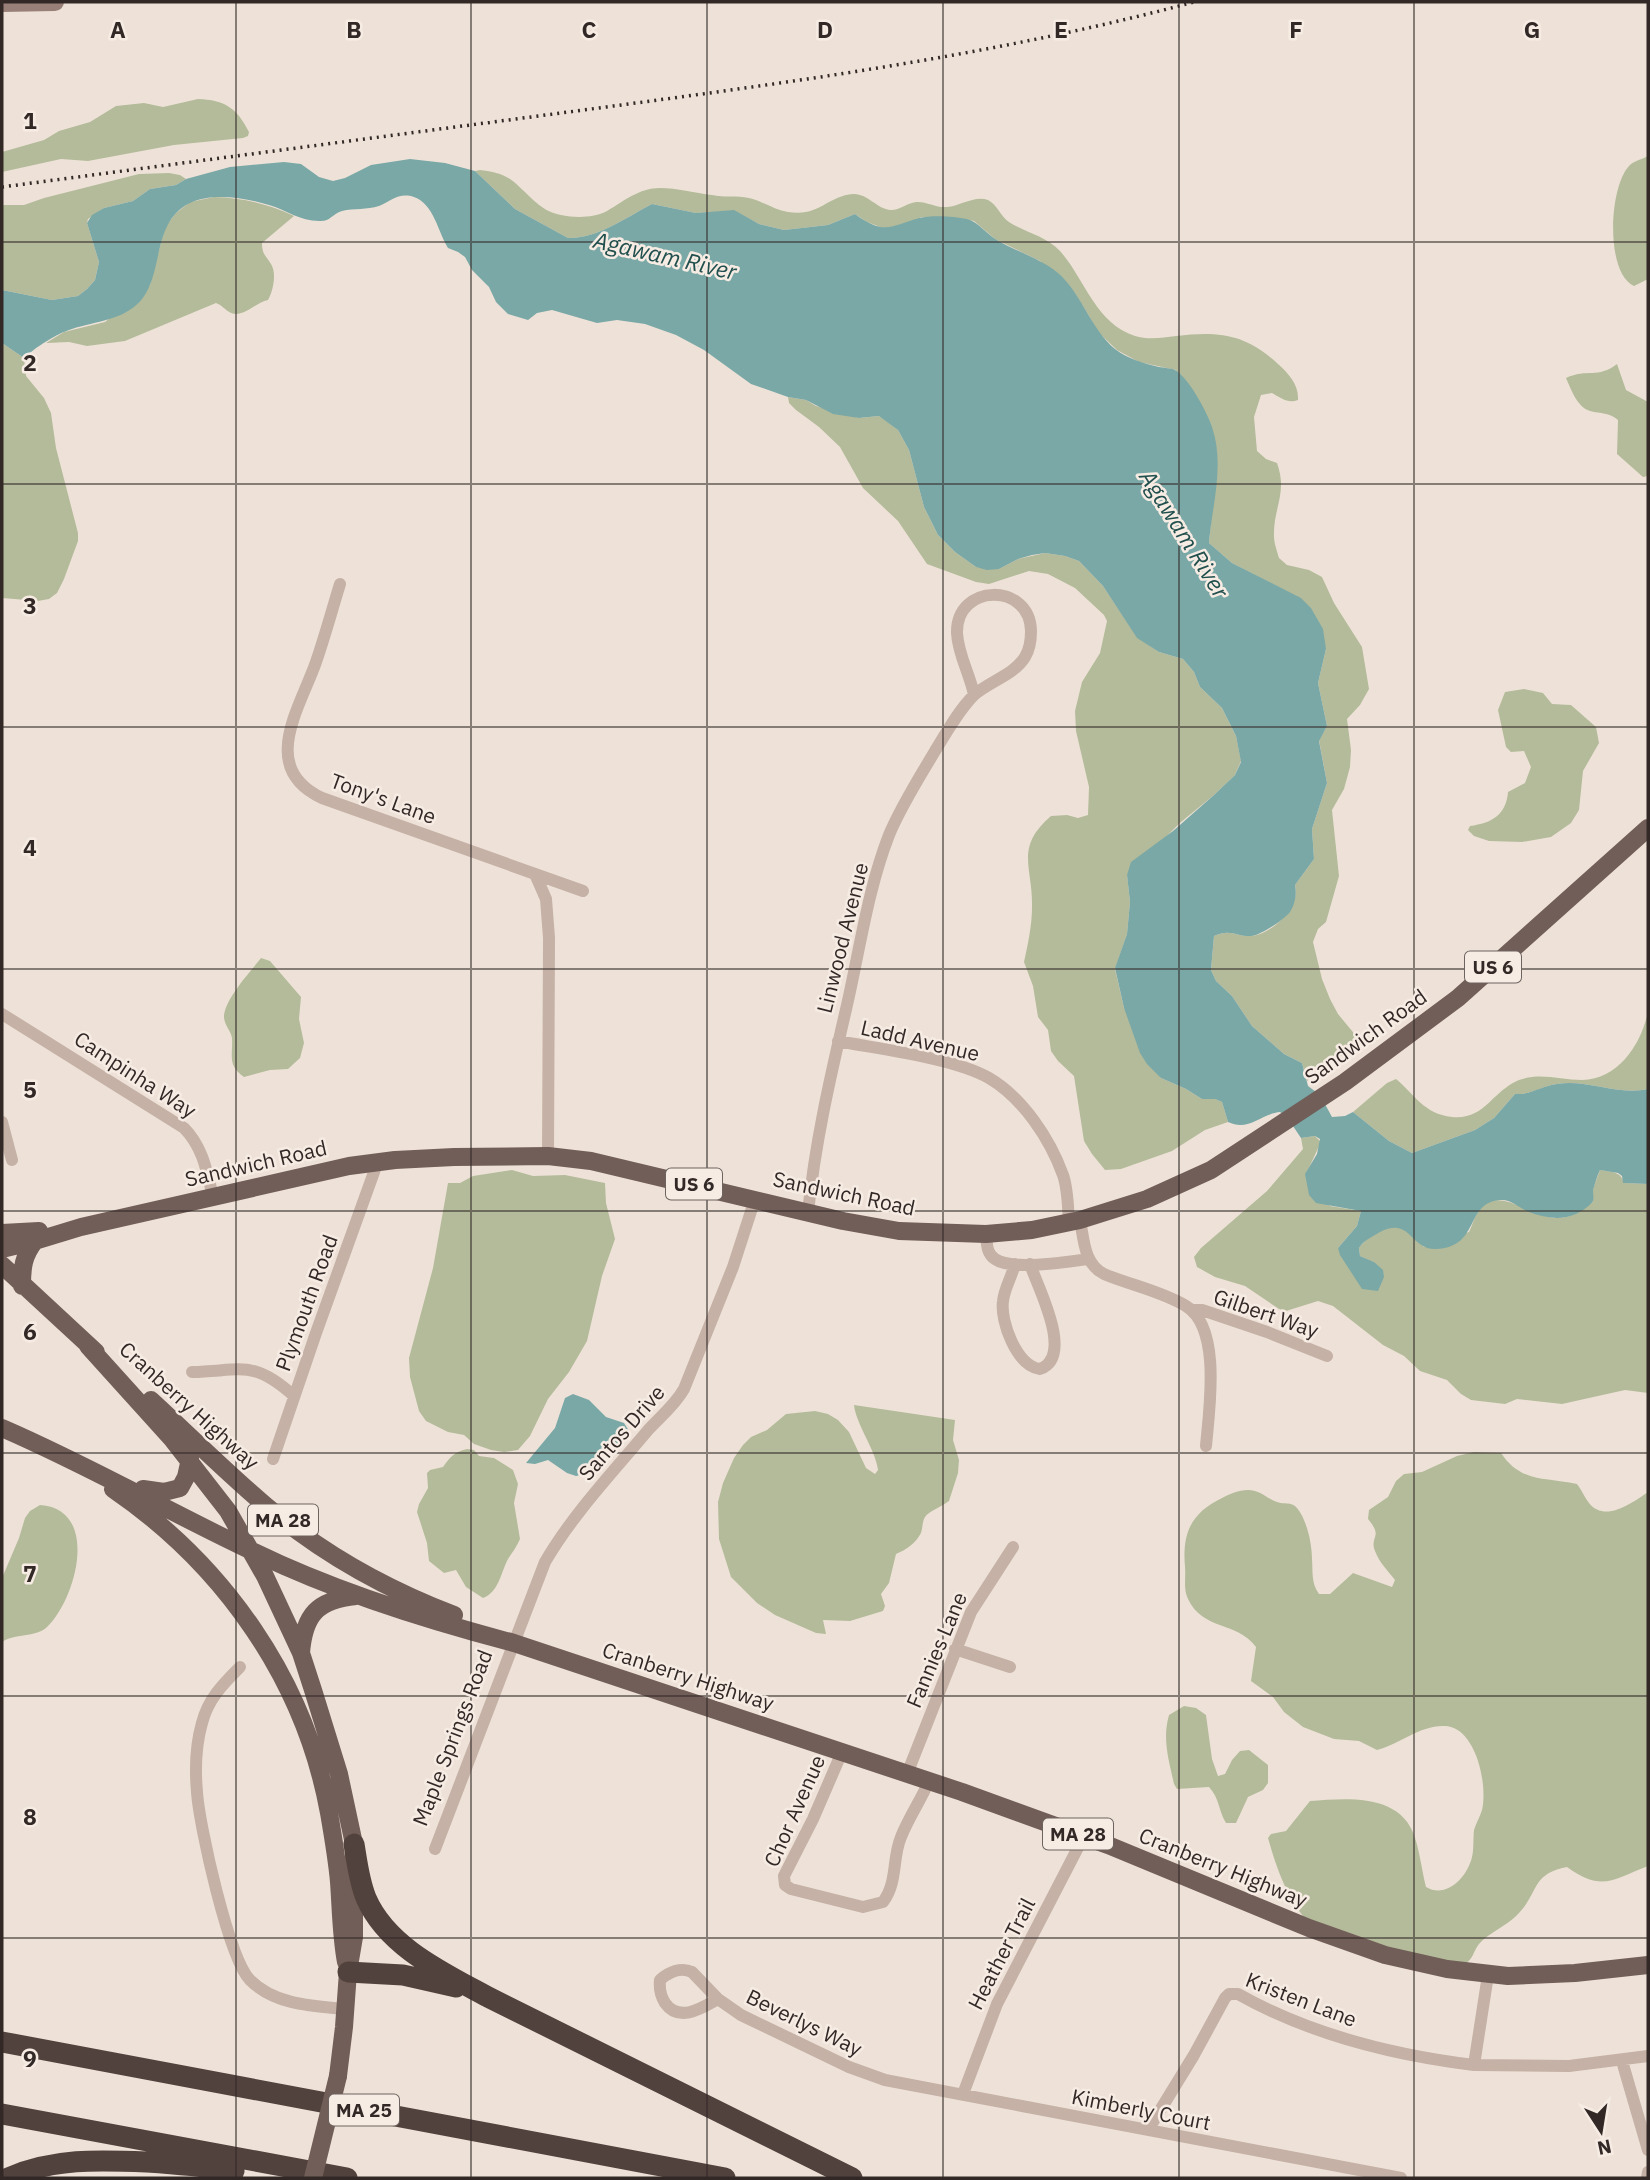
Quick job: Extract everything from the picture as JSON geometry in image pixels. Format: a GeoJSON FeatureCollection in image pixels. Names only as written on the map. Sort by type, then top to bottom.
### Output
{"type":"FeatureCollection","features":[{"type":"Feature","properties":{"kind":"highway"},"geometry":{"type":"LineString","coordinates":[[354,1844],[363,1889],[380,1921],[399,1941],[420,1957],[488,1997],[852,2178]]}},
{"type":"Feature","properties":{"kind":"highway"},"geometry":{"type":"LineString","coordinates":[[348,1972],[424,1979],[488,1997]]}},
{"type":"Feature","properties":{"kind":"highway","name":"MA 25"},"geometry":{"type":"LineString","coordinates":[[2,2042],[725,2178]]}},
{"type":"Feature","properties":{"kind":"highway"},"geometry":{"type":"LineString","coordinates":[[2,2113],[347,2178]]}},
{"type":"Feature","properties":{"kind":"highway"},"geometry":{"type":"LineString","coordinates":[[8,2178],[49,2164],[102,2160],[196,2166],[302,2178]]}},
{"type":"Feature","properties":{"kind":"main road"},"geometry":{"type":"LineString","coordinates":[[2,4],[55,2]]}},
{"type":"Feature","properties":{"kind":"main road","name":"Sandwich Road"},"geometry":{"type":"LineString","coordinates":[[2,1249],[80,1227],[340,1168],[378,1161],[454,1157],[548,1156],[611,1164],[808,1213],[899,1231],[951,1235],[986,1234],[1074,1222],[1129,1206],[1196,1178],[1227,1161],[1328,1094],[1458,998],[1648,828]]}},
{"type":"Feature","properties":{"kind":"main road","name":"Sandwich Road"},"geometry":{"type":"LineString","coordinates":[[2,1233],[80,1227]]}},
{"type":"Feature","properties":{"kind":"main road"},"geometry":{"type":"LineString","coordinates":[[22,1286],[22,1265],[34,1241]]}},
{"type":"Feature","properties":{"kind":"main road","name":"Cranberry Highway"},"geometry":{"type":"LineString","coordinates":[[2,1265],[265,1505],[307,1537],[351,1566],[397,1590],[514,1643]]}},
{"type":"Feature","properties":{"kind":"main road","name":"Cranberry Highway"},"geometry":{"type":"LineString","coordinates":[[88,1346],[190,1459],[228,1511],[253,1552]]}},
{"type":"Feature","properties":{"kind":"main road","name":"Cranberry Highway"},"geometry":{"type":"LineString","coordinates":[[2,1428],[303,1574],[464,1630],[514,1643],[929,1781],[1084,1836],[1360,1947],[1426,1965],[1488,1975],[1552,1975],[1648,1965]]}},
{"type":"Feature","properties":{"kind":"main road"},"geometry":{"type":"LineString","coordinates":[[68,1459],[150,1518],[198,1560],[238,1608],[274,1662],[307,1731],[321,1778],[335,1849],[342,1939],[348,1972]]}},
{"type":"Feature","properties":{"kind":"main road"},"geometry":{"type":"LineString","coordinates":[[129,1488],[164,1492],[175,1490],[184,1483],[190,1459]]}},
{"type":"Feature","properties":{"kind":"main road"},"geometry":{"type":"LineString","coordinates":[[253,1552],[300,1653],[339,1774],[354,1844],[354,1937],[338,2076],[313,2178]]}},
{"type":"Feature","properties":{"kind":"main road"},"geometry":{"type":"LineString","coordinates":[[300,1653],[305,1627],[313,1612],[330,1601],[363,1596]]}},
{"type":"Feature","properties":{"kind":"street","name":"Tony's Lane"},"geometry":{"type":"LineString","coordinates":[[340,584],[316,662],[289,732],[289,758],[298,781],[307,790],[323,798],[583,891]]}},
{"type":"Feature","properties":{"kind":"street","name":"Linwood Avenue"},"geometry":{"type":"LineString","coordinates":[[808,1213],[816,1141],[866,919],[890,834],[943,739],[974,695],[1019,664],[1027,652],[1031,633],[1029,618],[1020,604],[1006,596],[988,595],[972,600],[960,617],[958,644],[974,695]]}},
{"type":"Feature","properties":{"kind":"street"},"geometry":{"type":"LineString","coordinates":[[535,874],[544,891],[548,925],[548,1156]]}},
{"type":"Feature","properties":{"kind":"street","name":"Campinha Way"},"geometry":{"type":"LineString","coordinates":[[2,1014],[184,1128],[193,1137],[201,1153],[213,1197]]}},
{"type":"Feature","properties":{"kind":"street","name":"Ladd Avenue"},"geometry":{"type":"LineString","coordinates":[[838,1041],[960,1067],[988,1077],[1000,1085],[1021,1105],[1048,1143],[1064,1177],[1074,1222],[1088,1259]]}},
{"type":"Feature","properties":{"kind":"street"},"geometry":{"type":"LineString","coordinates":[[2,1122],[12,1160]]}},
{"type":"Feature","properties":{"kind":"street","name":"Plymouth Road"},"geometry":{"type":"LineString","coordinates":[[274,1459],[378,1161]]}},
{"type":"Feature","properties":{"kind":"street","name":"Santos Drive"},"geometry":{"type":"LineString","coordinates":[[514,1643],[545,1562],[560,1536],[684,1389],[733,1267],[755,1199]]}},
{"type":"Feature","properties":{"kind":"street"},"geometry":{"type":"LineString","coordinates":[[986,1234],[987,1248],[994,1259],[1015,1264],[1088,1259]]}},
{"type":"Feature","properties":{"kind":"street","name":"Gilbert Way"},"geometry":{"type":"LineString","coordinates":[[1088,1259],[1098,1271],[1192,1310],[1202,1310],[1267,1332],[1327,1356]]}},
{"type":"Feature","properties":{"kind":"street"},"geometry":{"type":"LineString","coordinates":[[1015,1264],[1003,1298],[1006,1325],[1017,1353],[1029,1365],[1040,1369],[1048,1364],[1052,1354],[1053,1324],[1030,1264]]}},
{"type":"Feature","properties":{"kind":"street"},"geometry":{"type":"LineString","coordinates":[[1192,1310],[1203,1328],[1209,1356],[1206,1446]]}},
{"type":"Feature","properties":{"kind":"street"},"geometry":{"type":"LineString","coordinates":[[192,1372],[241,1369],[259,1371],[277,1380],[295,1396]]}},
{"type":"Feature","properties":{"kind":"street","name":"Fannies Lane"},"geometry":{"type":"LineString","coordinates":[[907,1774],[979,1598],[1013,1547]]}},
{"type":"Feature","properties":{"kind":"street","name":"Maple Springs Road"},"geometry":{"type":"LineString","coordinates":[[435,1849],[514,1643]]}},
{"type":"Feature","properties":{"kind":"street"},"geometry":{"type":"LineString","coordinates":[[956,1649],[1010,1667]]}},
{"type":"Feature","properties":{"kind":"street"},"geometry":{"type":"LineString","coordinates":[[240,1667],[216,1692],[206,1710],[200,1731],[196,1778],[204,1837],[234,1949],[247,1976],[267,1994],[298,2003],[345,2009]]}},
{"type":"Feature","properties":{"kind":"street","name":"Chor Avenue"},"geometry":{"type":"LineString","coordinates":[[842,1752],[813,1819],[786,1871],[785,1885],[791,1889],[863,1907],[883,1902],[894,1879],[901,1836],[929,1781]]}},
{"type":"Feature","properties":{"kind":"street","name":"Heather Trail"},"geometry":{"type":"LineString","coordinates":[[963,2094],[997,2004],[1084,1836]]}},
{"type":"Feature","properties":{"kind":"street","name":"Beverlys Way"},"geometry":{"type":"LineString","coordinates":[[718,1999],[698,2010],[676,2012],[663,1999],[660,1980],[671,1973],[687,1970],[701,1978],[718,1999],[741,2015],[875,2077]]}},
{"type":"Feature","properties":{"kind":"street"},"geometry":{"type":"LineString","coordinates":[[1474,2065],[1488,1975]]}},
{"type":"Feature","properties":{"kind":"street","name":"Kristen Lane"},"geometry":{"type":"LineString","coordinates":[[1148,2130],[1199,2047],[1225,1998],[1232,1994],[1238,1994],[1301,2023],[1408,2056],[1474,2065],[1569,2066],[1648,2056]]}},
{"type":"Feature","properties":{"kind":"street"},"geometry":{"type":"LineString","coordinates":[[1622,2061],[1648,2150]]}},
{"type":"Feature","properties":{"kind":"street","name":"Kimberly Court"},"geometry":{"type":"LineString","coordinates":[[875,2077],[1401,2178]]}},
{"type":"Feature","properties":{"kind":"street"},"geometry":{"type":"LineString","coordinates":[[1647,2178],[1648,2172]]}},
{"type":"Feature","properties":{"kind":"green space"},"geometry":{"type":"Polygon","coordinates":[[[198,99],[216,101],[235,111],[249,132],[248,136],[174,145],[88,161],[61,159],[2,172],[2,152],[44,140],[59,131],[90,122],[116,106],[144,103],[163,107],[198,99]]]}},
{"type":"Feature","properties":{"kind":"green space"},"geometry":{"type":"Polygon","coordinates":[[[1648,156],[1648,279],[1634,286],[1625,278],[1618,265],[1614,248],[1614,210],[1622,177],[1631,164],[1648,156]]]}},
{"type":"Feature","properties":{"kind":"green space"},"geometry":{"type":"Polygon","coordinates":[[[475,171],[507,177],[546,209],[572,217],[602,213],[638,193],[660,188],[744,197],[783,211],[799,213],[853,194],[891,210],[916,202],[947,207],[978,199],[988,200],[1009,222],[1049,242],[1060,251],[1100,311],[1121,330],[1145,338],[1206,334],[1231,337],[1255,346],[1282,368],[1295,385],[1298,400],[1288,401],[1272,393],[1261,395],[1254,417],[1257,451],[1266,459],[1277,463],[1280,474],[1281,492],[1274,526],[1276,547],[1279,558],[1287,565],[1309,570],[1322,577],[1334,603],[1362,647],[1369,689],[1360,705],[1347,719],[1350,767],[1344,789],[1332,810],[1339,876],[1326,922],[1318,929],[1313,942],[1330,999],[1338,1014],[1357,1037],[1358,1046],[1353,1051],[1333,1059],[1307,1081],[1302,1063],[1284,1054],[1252,1026],[1232,996],[1216,981],[1211,970],[1214,936],[1229,933],[1252,936],[1276,925],[1294,902],[1295,885],[1314,859],[1312,829],[1327,783],[1319,740],[1327,726],[1318,683],[1326,649],[1301,599],[1232,563],[1209,543],[1212,511],[1176,370],[1139,362],[1117,350],[1098,332],[1083,306],[1040,261],[995,239],[974,221],[922,217],[900,226],[883,228],[855,214],[828,225],[784,230],[759,224],[734,211],[696,213],[652,204],[601,231],[568,238],[515,209],[475,171]]]}},
{"type":"Feature","properties":{"kind":"green space"},"geometry":{"type":"Polygon","coordinates":[[[169,173],[186,179],[176,185],[150,189],[133,201],[104,208],[88,219],[99,262],[95,280],[78,296],[52,300],[2,290],[2,205],[24,205],[139,174],[169,173]]]}},
{"type":"Feature","properties":{"kind":"green space"},"geometry":{"type":"Polygon","coordinates":[[[214,197],[256,202],[294,216],[262,243],[274,272],[273,287],[268,300],[236,314],[216,303],[125,341],[87,346],[69,342],[46,343],[64,332],[105,322],[150,285],[165,227],[176,213],[190,202],[214,197]]]}},
{"type":"Feature","properties":{"kind":"green space"},"geometry":{"type":"Polygon","coordinates":[[[2,343],[24,358],[26,376],[44,398],[51,413],[56,448],[78,533],[78,541],[57,593],[49,599],[38,601],[2,598],[2,343]]]}},
{"type":"Feature","properties":{"kind":"green space"},"geometry":{"type":"Polygon","coordinates":[[[1617,364],[1626,390],[1648,402],[1648,476],[1643,477],[1617,454],[1618,420],[1581,406],[1566,378],[1604,371],[1617,364]]]}},
{"type":"Feature","properties":{"kind":"green space"},"geometry":{"type":"Polygon","coordinates":[[[788,397],[806,400],[816,406],[859,418],[879,416],[886,420],[898,430],[909,450],[924,507],[938,535],[955,552],[976,567],[999,569],[1018,559],[1045,553],[1079,561],[1103,586],[1137,637],[1159,652],[1183,659],[1194,672],[1200,687],[1222,708],[1236,736],[1241,761],[1235,775],[1181,822],[1127,875],[1130,902],[1127,934],[1115,969],[1124,1008],[1161,1078],[1202,1099],[1222,1102],[1228,1122],[1205,1130],[1172,1151],[1121,1169],[1105,1170],[1084,1141],[1074,1076],[1051,1051],[1048,1030],[1038,1017],[1033,986],[1024,962],[1032,914],[1028,858],[1033,838],[1051,816],[1067,815],[1078,818],[1088,815],[1089,787],[1076,731],[1075,711],[1082,682],[1100,653],[1107,621],[1104,615],[1075,588],[1048,574],[1029,571],[989,584],[927,564],[898,521],[863,488],[840,447],[796,410],[789,403],[788,397]]]}},
{"type":"Feature","properties":{"kind":"green space"},"geometry":{"type":"Polygon","coordinates":[[[1524,689],[1543,693],[1552,704],[1571,705],[1596,727],[1599,743],[1583,771],[1579,810],[1571,823],[1551,837],[1522,842],[1489,841],[1474,836],[1468,830],[1470,826],[1485,823],[1501,812],[1508,792],[1525,783],[1531,767],[1524,751],[1511,752],[1506,747],[1498,710],[1505,692],[1524,689]]]}},
{"type":"Feature","properties":{"kind":"green space"},"geometry":{"type":"Polygon","coordinates":[[[261,958],[270,961],[301,997],[299,1019],[304,1043],[300,1058],[288,1069],[270,1070],[244,1077],[233,1064],[232,1038],[224,1018],[225,1011],[238,987],[261,958]]]}},
{"type":"Feature","properties":{"kind":"green space"},"geometry":{"type":"Polygon","coordinates":[[[1648,1012],[1648,1089],[1636,1091],[1569,1083],[1515,1094],[1494,1118],[1475,1130],[1412,1153],[1389,1141],[1353,1112],[1387,1083],[1396,1079],[1420,1103],[1434,1112],[1463,1117],[1480,1110],[1501,1091],[1519,1080],[1543,1076],[1582,1080],[1595,1078],[1607,1073],[1626,1058],[1640,1036],[1648,1012]]]}},
{"type":"Feature","properties":{"kind":"green space"},"geometry":{"type":"Polygon","coordinates":[[[1315,1136],[1321,1142],[1306,1174],[1330,1206],[1361,1211],[1357,1226],[1338,1248],[1374,1262],[1360,1256],[1359,1248],[1373,1235],[1392,1227],[1403,1228],[1424,1247],[1469,1232],[1478,1212],[1485,1204],[1494,1201],[1514,1204],[1554,1218],[1571,1216],[1593,1201],[1593,1189],[1600,1170],[1618,1174],[1624,1183],[1648,1184],[1648,1393],[1625,1390],[1562,1404],[1517,1399],[1505,1404],[1471,1400],[1447,1380],[1420,1371],[1404,1356],[1383,1345],[1333,1306],[1318,1301],[1286,1311],[1279,1309],[1245,1286],[1215,1277],[1197,1267],[1194,1257],[1201,1248],[1267,1191],[1303,1149],[1301,1138],[1315,1136]]]}},
{"type":"Feature","properties":{"kind":"green space"},"geometry":{"type":"Polygon","coordinates":[[[512,1170],[533,1176],[565,1175],[605,1183],[606,1203],[615,1239],[602,1276],[587,1341],[569,1372],[548,1399],[530,1436],[518,1450],[504,1452],[474,1444],[464,1435],[448,1432],[426,1421],[419,1411],[410,1377],[409,1358],[433,1268],[448,1183],[460,1183],[473,1176],[512,1170]]]}},
{"type":"Feature","properties":{"kind":"green space"},"geometry":{"type":"Polygon","coordinates":[[[854,1405],[955,1420],[953,1440],[959,1460],[958,1473],[949,1501],[925,1517],[921,1533],[916,1540],[896,1554],[889,1583],[881,1594],[885,1606],[883,1611],[850,1621],[823,1620],[826,1634],[816,1633],[775,1615],[757,1603],[731,1577],[719,1539],[718,1502],[723,1483],[743,1445],[786,1414],[815,1411],[838,1420],[849,1432],[866,1468],[875,1474],[878,1470],[876,1463],[854,1405]]]}},
{"type":"Feature","properties":{"kind":"green space"},"geometry":{"type":"Polygon","coordinates":[[[467,1449],[474,1450],[479,1456],[494,1458],[513,1470],[518,1484],[514,1503],[520,1539],[493,1591],[483,1598],[466,1587],[456,1570],[444,1573],[429,1561],[427,1543],[417,1512],[428,1488],[427,1473],[443,1467],[453,1455],[467,1449]]]}},
{"type":"Feature","properties":{"kind":"green space"},"geometry":{"type":"Polygon","coordinates":[[[1474,1452],[1501,1453],[1517,1470],[1525,1474],[1577,1484],[1589,1503],[1595,1509],[1603,1511],[1618,1509],[1648,1492],[1648,1866],[1607,1881],[1589,1879],[1567,1867],[1547,1874],[1519,1913],[1484,1939],[1471,1959],[1456,1970],[1311,1925],[1284,1884],[1268,1838],[1271,1834],[1286,1831],[1310,1801],[1372,1801],[1398,1813],[1408,1823],[1417,1844],[1426,1887],[1434,1890],[1448,1888],[1466,1872],[1473,1854],[1474,1830],[1482,1810],[1481,1772],[1477,1758],[1464,1735],[1454,1728],[1434,1727],[1377,1750],[1359,1741],[1334,1739],[1303,1727],[1284,1712],[1273,1697],[1251,1681],[1256,1647],[1239,1633],[1211,1621],[1194,1609],[1186,1591],[1184,1555],[1187,1534],[1203,1510],[1231,1494],[1252,1490],[1277,1502],[1292,1505],[1301,1513],[1310,1539],[1314,1582],[1319,1594],[1330,1594],[1353,1573],[1392,1587],[1395,1580],[1375,1551],[1376,1534],[1368,1519],[1369,1510],[1388,1497],[1396,1481],[1404,1474],[1422,1472],[1457,1456],[1474,1452]]]}},
{"type":"Feature","properties":{"kind":"green space"},"geometry":{"type":"Polygon","coordinates":[[[40,1505],[59,1510],[71,1522],[76,1538],[74,1577],[58,1614],[47,1627],[37,1633],[13,1637],[2,1642],[2,1578],[25,1518],[40,1505]]]}},
{"type":"Feature","properties":{"kind":"green space"},"geometry":{"type":"Polygon","coordinates":[[[1184,1706],[1196,1708],[1206,1715],[1212,1759],[1218,1776],[1225,1774],[1240,1751],[1249,1750],[1268,1765],[1268,1783],[1263,1790],[1248,1797],[1236,1823],[1226,1823],[1209,1787],[1177,1789],[1174,1784],[1167,1750],[1167,1724],[1169,1715],[1184,1706]]]}},
{"type":"Feature","properties":{"kind":"water","name":"Agawam River"},"geometry":{"type":"Polygon","coordinates":[[[410,159],[445,163],[475,171],[515,209],[568,238],[601,231],[652,204],[696,213],[734,210],[759,224],[784,230],[828,225],[855,214],[880,227],[924,217],[967,219],[997,240],[1044,263],[1058,273],[1074,291],[1106,341],[1115,349],[1136,360],[1173,369],[1180,374],[1202,404],[1216,441],[1218,470],[1209,543],[1232,563],[1301,598],[1311,608],[1323,629],[1326,649],[1318,683],[1327,726],[1319,741],[1327,783],[1312,829],[1314,859],[1295,885],[1293,906],[1283,919],[1252,936],[1229,933],[1214,936],[1211,970],[1216,981],[1232,996],[1252,1026],[1284,1054],[1302,1063],[1308,1086],[1320,1095],[1332,1117],[1353,1112],[1389,1141],[1412,1153],[1475,1130],[1494,1118],[1515,1094],[1569,1083],[1636,1091],[1648,1089],[1648,1184],[1623,1183],[1622,1176],[1618,1173],[1600,1170],[1592,1203],[1578,1213],[1565,1217],[1541,1216],[1504,1200],[1489,1203],[1481,1209],[1460,1241],[1436,1249],[1421,1245],[1398,1228],[1390,1228],[1368,1239],[1359,1248],[1360,1256],[1374,1262],[1383,1270],[1384,1277],[1378,1291],[1362,1289],[1338,1248],[1357,1226],[1361,1211],[1316,1203],[1309,1195],[1305,1174],[1317,1154],[1320,1139],[1315,1136],[1301,1138],[1287,1117],[1280,1112],[1248,1124],[1235,1125],[1228,1122],[1222,1102],[1202,1099],[1161,1078],[1140,1053],[1124,1008],[1115,968],[1127,934],[1130,902],[1127,875],[1131,862],[1173,831],[1235,775],[1241,762],[1236,736],[1222,708],[1200,687],[1194,672],[1183,659],[1159,652],[1137,638],[1103,586],[1079,561],[1045,553],[1018,559],[999,569],[987,570],[976,567],[955,552],[938,535],[924,507],[909,450],[898,430],[879,416],[859,418],[833,414],[806,400],[788,397],[751,384],[704,350],[676,335],[645,324],[617,320],[597,323],[552,310],[537,313],[528,320],[508,314],[496,302],[489,287],[472,270],[465,257],[448,248],[426,206],[409,196],[399,196],[379,206],[342,211],[323,221],[312,221],[269,205],[240,198],[208,198],[190,203],[177,212],[168,224],[151,283],[134,307],[109,319],[59,334],[24,358],[2,343],[2,290],[52,300],[78,296],[95,280],[99,262],[87,223],[92,215],[104,208],[133,201],[150,189],[176,185],[186,179],[230,167],[284,162],[301,164],[319,177],[333,181],[371,165],[410,159]]]}},
{"type":"Feature","properties":{"kind":"water"},"geometry":{"type":"Polygon","coordinates":[[[573,1394],[589,1400],[606,1417],[624,1423],[629,1431],[627,1439],[593,1463],[584,1474],[576,1476],[548,1460],[535,1464],[526,1463],[555,1428],[565,1398],[573,1394]]]}},
{"type":"Feature","properties":{"kind":"railway"},"geometry":{"type":"LineString","coordinates":[[2,187],[819,77],[970,52],[1120,21],[1194,2]]}}]}
